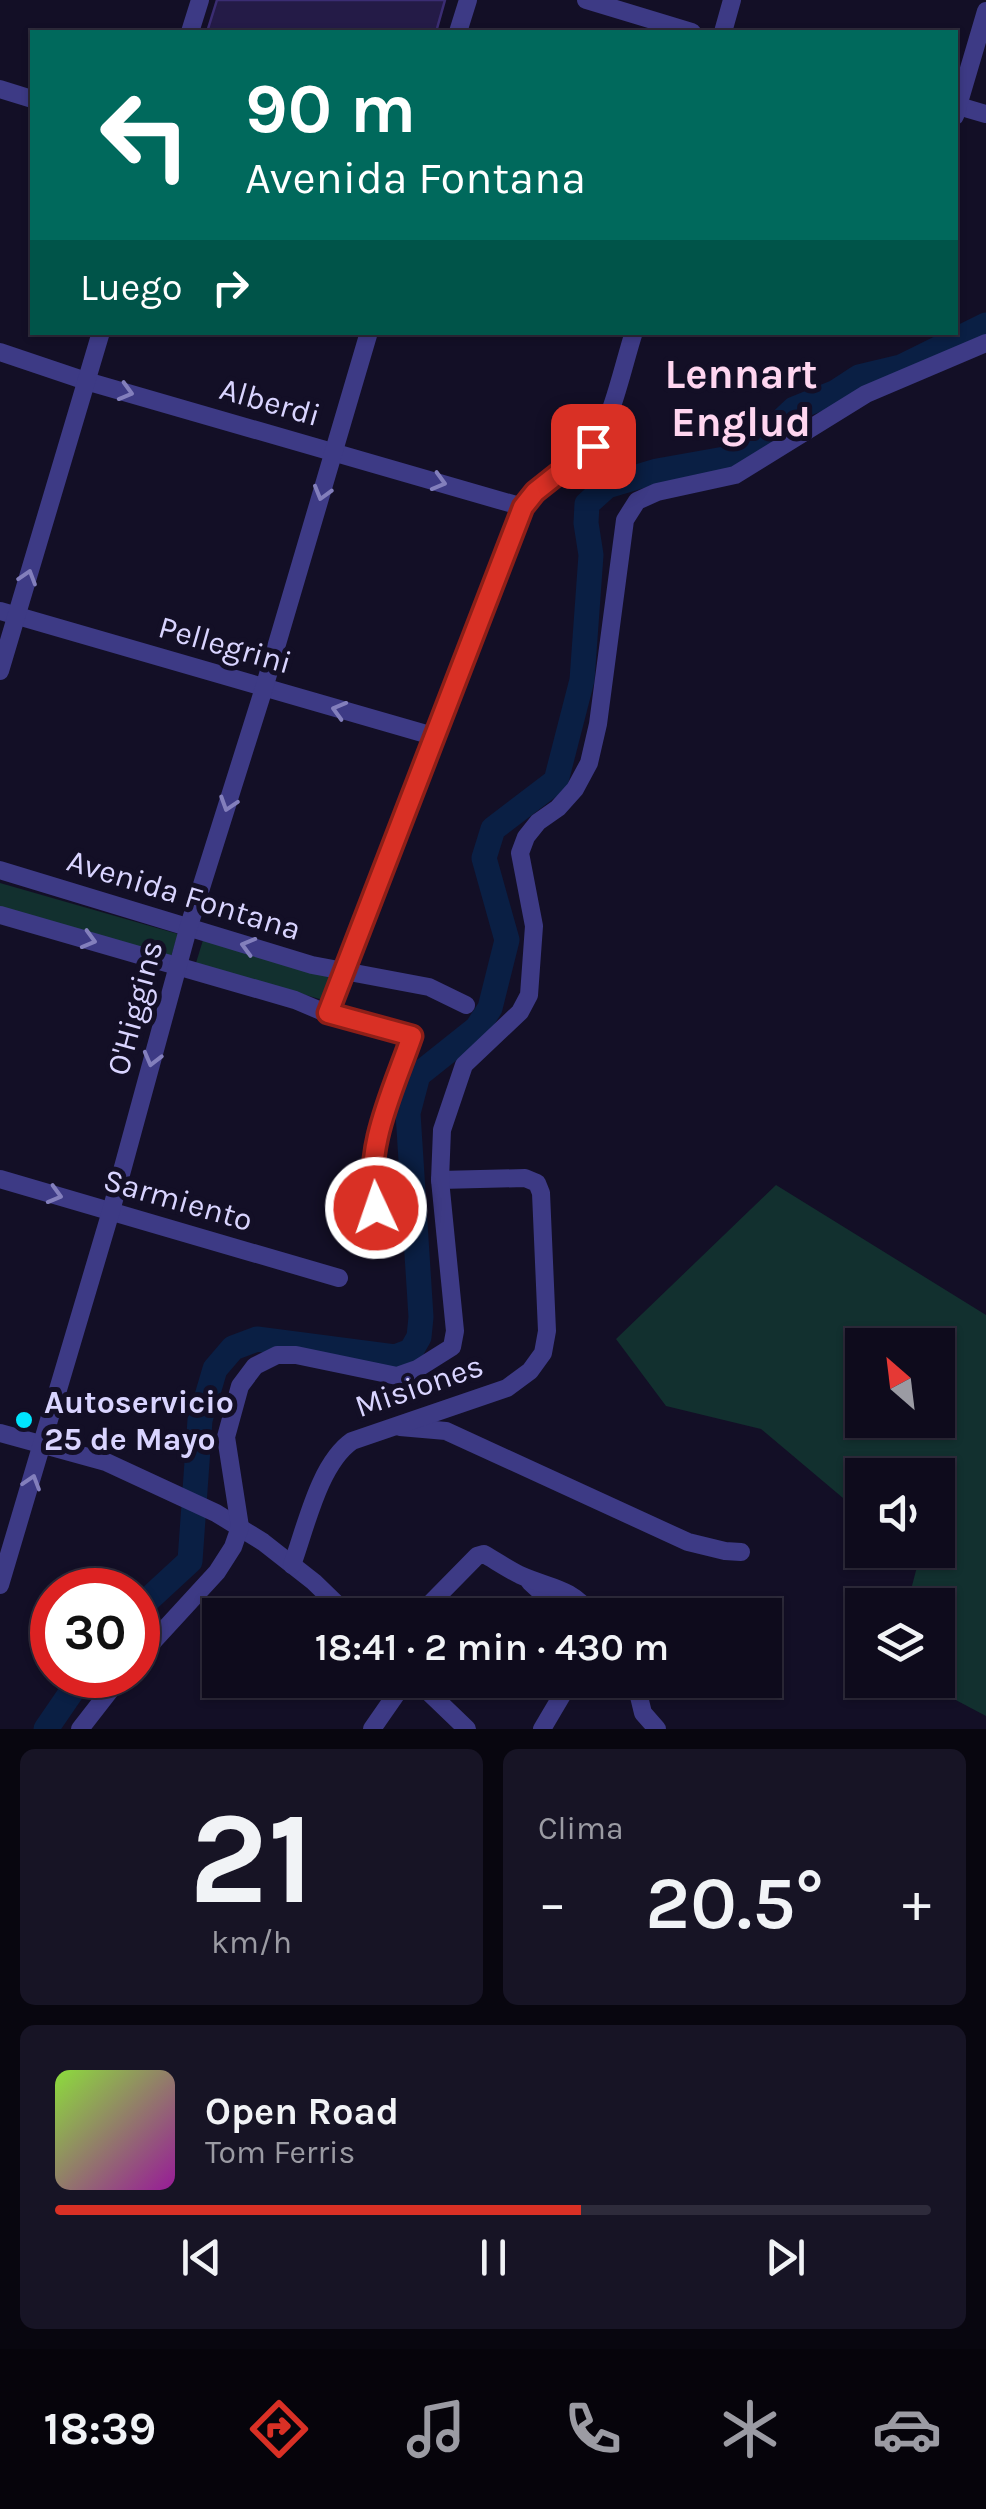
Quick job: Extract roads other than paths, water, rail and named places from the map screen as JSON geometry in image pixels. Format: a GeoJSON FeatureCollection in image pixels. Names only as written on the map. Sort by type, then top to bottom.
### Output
{"type":"FeatureCollection","features":[{"type":"Feature","properties":{"kind":"street"},"geometry":{"type":"LineString","coordinates":[[191,30],[200,0]]}},
{"type":"Feature","properties":{"kind":"street"},"geometry":{"type":"LineString","coordinates":[[459,30],[468,0]]}},
{"type":"Feature","properties":{"kind":"street"},"geometry":{"type":"LineString","coordinates":[[586,0],[685,30]]}},
{"type":"Feature","properties":{"kind":"street"},"geometry":{"type":"LineString","coordinates":[[724,30],[732,0]]}},
{"type":"Feature","properties":{"kind":"street"},"geometry":{"type":"LineString","coordinates":[[958,102],[986,11]]}},
{"type":"Feature","properties":{"kind":"street"},"geometry":{"type":"LineString","coordinates":[[0,89],[30,98]]}},
{"type":"Feature","properties":{"kind":"street"},"geometry":{"type":"LineString","coordinates":[[958,109],[986,114]]}},
{"type":"Feature","properties":{"kind":"street"},"geometry":{"type":"LineString","coordinates":[[0,671],[8,613],[100,335]]}},
{"type":"Feature","properties":{"kind":"street","name":"O'Higgins"},"geometry":{"type":"LineString","coordinates":[[0,1586],[111,1211],[188,929],[368,335]]}},
{"type":"Feature","properties":{"kind":"street"},"geometry":{"type":"LineString","coordinates":[[328,1013],[523,507],[535,492],[593,446],[602,430],[633,335]]}},
{"type":"Feature","properties":{"kind":"street"},"geometry":{"type":"LineString","coordinates":[[160,1634],[217,1572],[233,1548],[240,1527],[226,1437],[240,1386],[256,1366],[277,1355],[296,1355],[397,1376],[428,1363],[452,1346],[455,1331],[440,1180],[442,1130],[464,1065],[520,1012],[529,996],[534,926],[520,853],[538,822],[575,789],[588,763],[598,724],[619,551],[625,520],[636,501],[657,492],[735,475],[866,394],[986,344]]}},
{"type":"Feature","properties":{"kind":"street","name":"Alberdi"},"geometry":{"type":"LineString","coordinates":[[0,352],[523,507]]}},
{"type":"Feature","properties":{"kind":"street","name":"Pellegrini"},"geometry":{"type":"LineString","coordinates":[[8,613],[432,736]]}},
{"type":"Feature","properties":{"kind":"street","name":"Avenida Fontana"},"geometry":{"type":"LineString","coordinates":[[0,870],[342,972],[429,987],[466,1004]]}},
{"type":"Feature","properties":{"kind":"street","name":"Avenida Fontana"},"geometry":{"type":"LineString","coordinates":[[0,916],[412,1036],[375,1148],[372,1186],[376,1208]]}},
{"type":"Feature","properties":{"kind":"street","name":"Misiones"},"geometry":{"type":"LineString","coordinates":[[292,1564],[337,1451],[352,1441],[507,1388],[530,1372],[543,1353],[548,1331],[541,1193],[537,1183],[525,1178],[440,1180]]}},
{"type":"Feature","properties":{"kind":"street","name":"Sarmiento"},"geometry":{"type":"LineString","coordinates":[[0,1180],[339,1278]]}},
{"type":"Feature","properties":{"kind":"street"},"geometry":{"type":"LineString","coordinates":[[394,1426],[446,1432],[688,1542],[741,1552]]}},
{"type":"Feature","properties":{"kind":"street"},"geometry":{"type":"LineString","coordinates":[[0,1434],[106,1462],[175,1492],[240,1527],[292,1564],[329,1598]]}},
{"type":"Feature","properties":{"kind":"street"},"geometry":{"type":"LineString","coordinates":[[436,1598],[477,1556],[484,1554],[522,1576],[547,1598]]}},
{"type":"Feature","properties":{"kind":"street"},"geometry":{"type":"LineString","coordinates":[[522,1576],[563,1589],[573,1598]]}},
{"type":"Feature","properties":{"kind":"street"},"geometry":{"type":"LineString","coordinates":[[80,1729],[104,1698]]}},
{"type":"Feature","properties":{"kind":"street"},"geometry":{"type":"LineString","coordinates":[[372,1729],[394,1698]]}},
{"type":"Feature","properties":{"kind":"street"},"geometry":{"type":"LineString","coordinates":[[435,1698],[467,1729]]}},
{"type":"Feature","properties":{"kind":"street"},"geometry":{"type":"LineString","coordinates":[[542,1729],[560,1698]]}},
{"type":"Feature","properties":{"kind":"street"},"geometry":{"type":"LineString","coordinates":[[639,1698],[643,1714],[657,1729]]}},
{"type":"Feature","properties":{"kind":"waterway"},"geometry":{"type":"LineString","coordinates":[[160,1589],[190,1561],[200,1420],[215,1369],[233,1348],[257,1339],[395,1357],[411,1351],[419,1337],[408,1113],[418,1075],[477,1028],[490,1008],[507,940],[484,858],[493,829],[556,781],[582,680],[591,555],[587,504],[607,486],[657,471],[730,458],[759,442],[794,409],[836,392],[859,377],[901,367],[986,325]]}},
{"type":"Feature","properties":{"kind":"waterway"},"geometry":{"type":"LineString","coordinates":[[46,1729],[67,1698]]}},
{"type":"Feature","properties":{"kind":"place","name":"Autoservicio 25 de Mayo"},"geometry":{"type":"Point","coordinates":[24,1420]}},
{"type":"Feature","properties":{"kind":"district","name":"Lennart Englud"},"geometry":{"type":"Point","coordinates":[741,398]}}]}
